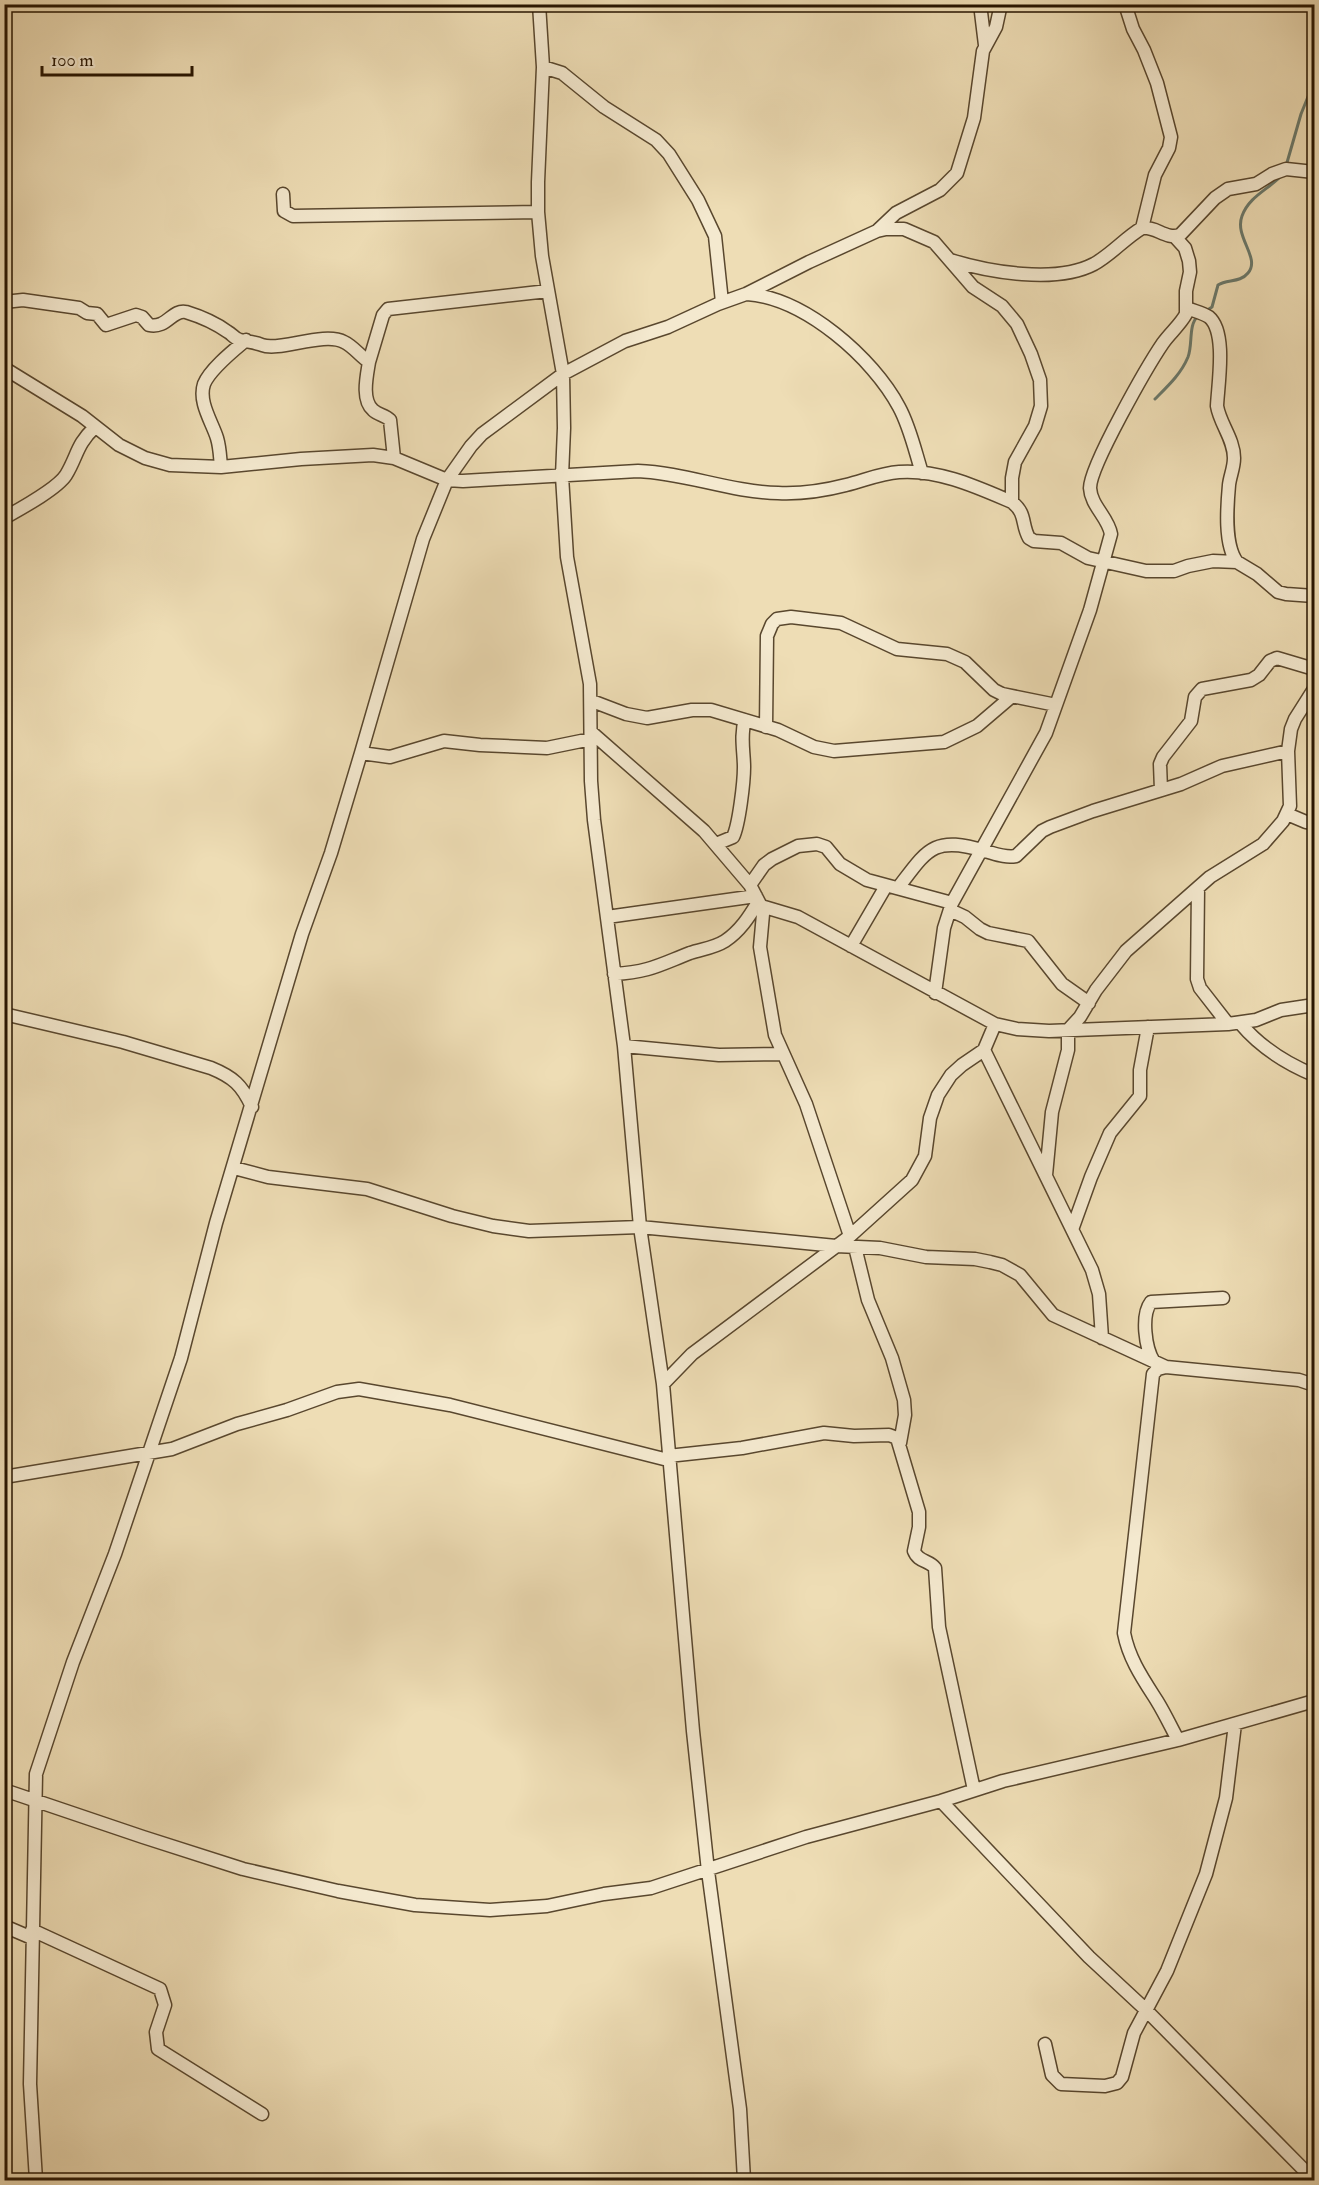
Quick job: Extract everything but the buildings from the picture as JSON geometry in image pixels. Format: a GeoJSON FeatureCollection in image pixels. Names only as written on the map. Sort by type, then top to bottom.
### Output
{"type":"FeatureCollection","features":[{"type":"Feature","properties":{"kind":"street"},"geometry":{"type":"LineString","coordinates":[[539,4],[543,67],[537,182],[538,212],[542,256],[563,374],[562,476],[567,557],[592,701],[594,820],[624,1046],[640,1227],[663,1384],[668,1458],[708,1870],[740,2109],[744,2181]]}},
{"type":"Feature","properties":{"kind":"street"},"geometry":{"type":"LineString","coordinates":[[877,231],[896,213],[940,190],[957,173],[974,118],[985,45],[980,4]]}},
{"type":"Feature","properties":{"kind":"street"},"geometry":{"type":"LineString","coordinates":[[985,45],[996,27],[1001,4]]}},
{"type":"Feature","properties":{"kind":"street"},"geometry":{"type":"LineString","coordinates":[[1125,4],[1133,29],[1157,83],[1171,137],[1169,148],[1155,175],[1142,228]]}},
{"type":"Feature","properties":{"kind":"street"},"geometry":{"type":"LineString","coordinates":[[543,67],[562,73],[604,107],[656,140],[669,154],[698,200],[715,236],[722,302]]}},
{"type":"Feature","properties":{"kind":"street"},"geometry":{"type":"LineString","coordinates":[[1175,237],[1184,232],[1215,198],[1228,189],[1256,184],[1286,169],[1314,172]]}},
{"type":"Feature","properties":{"kind":"street"},"geometry":{"type":"LineString","coordinates":[[283,194],[284,212],[293,216],[538,212]]}},
{"type":"Feature","properties":{"kind":"street"},"geometry":{"type":"LineString","coordinates":[[36,2181],[30,2084],[36,1774],[73,1662],[115,1554],[181,1358],[216,1223],[302,934],[331,853],[423,539],[447,480],[482,434],[563,374],[625,341],[668,327],[722,302],[746,294],[877,231],[894,228],[913,232],[933,242],[973,286],[1002,306],[1026,343],[1040,380],[1042,399],[1040,413],[1015,462],[1012,502]]}},
{"type":"Feature","properties":{"kind":"street"},"geometry":{"type":"LineString","coordinates":[[935,993],[944,928],[951,906],[1035,754],[1056,705],[1090,610],[1111,534],[1109,525],[1094,501],[1090,489],[1092,479],[1147,368],[1171,332],[1183,320],[1187,308],[1186,291],[1190,272],[1185,248],[1175,237],[1152,228],[1142,228],[1094,264],[1078,270],[1059,273],[993,272],[950,260]]}},
{"type":"Feature","properties":{"kind":"street"},"geometry":{"type":"LineString","coordinates":[[394,458],[390,420],[375,412],[369,405],[366,389],[369,362],[383,315],[388,309],[548,291]]}},
{"type":"Feature","properties":{"kind":"street"},"geometry":{"type":"LineString","coordinates":[[746,294],[767,297],[807,315],[869,364],[899,408],[922,473]]}},
{"type":"Feature","properties":{"kind":"street"},"geometry":{"type":"LineString","coordinates":[[4,303],[23,300],[79,308],[87,313],[100,315],[104,323],[110,325],[136,315],[149,324],[160,325],[178,313],[186,312],[222,328],[240,340],[268,347],[302,341],[338,339],[369,362]]}},
{"type":"Feature","properties":{"kind":"street"},"geometry":{"type":"LineString","coordinates":[[1187,308],[1209,317],[1220,338],[1217,406],[1218,414],[1234,450],[1229,486],[1228,546],[1237,562]]}},
{"type":"Feature","properties":{"kind":"street"},"geometry":{"type":"LineString","coordinates":[[221,466],[217,438],[204,405],[203,387],[206,380],[224,359],[246,340]]}},
{"type":"Feature","properties":{"kind":"street"},"geometry":{"type":"LineString","coordinates":[[4,368],[82,416],[131,452],[170,465],[221,466],[358,455],[394,458],[447,480],[650,471],[753,492],[796,493],[823,491],[888,473],[922,473],[959,481],[1012,502],[1023,514],[1029,538],[1034,541],[1060,543],[1088,558],[1158,572],[1174,572],[1188,566],[1213,561],[1237,562],[1257,574],[1278,592],[1314,596]]}},
{"type":"Feature","properties":{"kind":"street"},"geometry":{"type":"LineString","coordinates":[[4,518],[64,477],[81,441],[95,427]]}},
{"type":"Feature","properties":{"kind":"street"},"geometry":{"type":"LineString","coordinates":[[766,727],[767,636],[772,624],[783,618],[841,623],[897,649],[937,652],[957,657],[974,669],[994,690],[1011,698],[1056,705]]}},
{"type":"Feature","properties":{"kind":"street"},"geometry":{"type":"LineString","coordinates":[[1161,790],[1160,764],[1191,721],[1195,697],[1202,689],[1251,680],[1259,675],[1273,659],[1281,658],[1314,669]]}},
{"type":"Feature","properties":{"kind":"street"},"geometry":{"type":"LineString","coordinates":[[1046,1175],[1052,1112],[1068,1050],[1068,1030],[1080,1017],[1105,977],[1126,951],[1210,877],[1263,844],[1287,814],[1290,790],[1288,751],[1295,719],[1314,689]]}},
{"type":"Feature","properties":{"kind":"street"},"geometry":{"type":"LineString","coordinates":[[592,701],[637,717],[657,717],[702,709],[720,712],[790,735],[814,747],[834,751],[931,745],[954,738],[976,726],[1011,698]]}},
{"type":"Feature","properties":{"kind":"street"},"geometry":{"type":"LineString","coordinates":[[716,844],[733,837],[736,828],[744,770],[742,731],[745,720]]}},
{"type":"Feature","properties":{"kind":"street"},"geometry":{"type":"LineString","coordinates":[[361,753],[390,757],[444,741],[547,748],[591,735]]}},
{"type":"Feature","properties":{"kind":"street"},"geometry":{"type":"LineString","coordinates":[[591,735],[704,831],[750,885],[759,902],[766,909],[798,917],[995,1024],[1017,1029],[1049,1031],[1234,1024],[1256,1020],[1281,1010],[1314,1005]]}},
{"type":"Feature","properties":{"kind":"street"},"geometry":{"type":"LineString","coordinates":[[851,946],[892,887],[933,847],[944,844],[982,850],[1001,856],[1016,856],[1042,831],[1093,811],[1181,784],[1222,766],[1288,751]]}},
{"type":"Feature","properties":{"kind":"street"},"geometry":{"type":"LineString","coordinates":[[1287,814],[1314,823]]}},
{"type":"Feature","properties":{"kind":"street"},"geometry":{"type":"LineString","coordinates":[[750,885],[764,865],[772,859],[808,843],[826,847],[840,864],[867,880],[951,906],[988,933],[1028,941],[1062,984],[1089,1003]]}},
{"type":"Feature","properties":{"kind":"street"},"geometry":{"type":"LineString","coordinates":[[1198,888],[1197,978],[1200,988],[1234,1024],[1261,1046],[1314,1075]]}},
{"type":"Feature","properties":{"kind":"street"},"geometry":{"type":"LineString","coordinates":[[607,917],[759,902]]}},
{"type":"Feature","properties":{"kind":"street"},"geometry":{"type":"LineString","coordinates":[[614,974],[648,971],[691,953],[715,946],[743,926],[759,902]]}},
{"type":"Feature","properties":{"kind":"street"},"geometry":{"type":"LineString","coordinates":[[759,902],[761,955],[775,1035],[806,1104],[853,1241],[868,1300],[892,1358],[904,1400],[905,1415],[900,1443],[919,1512],[919,1527],[914,1551],[918,1558],[931,1563],[935,1568],[939,1627],[974,1791]]}},
{"type":"Feature","properties":{"kind":"street"},"geometry":{"type":"LineString","coordinates":[[4,1014],[123,1042],[211,1068],[233,1079],[241,1086],[252,1107]]}},
{"type":"Feature","properties":{"kind":"street"},"geometry":{"type":"LineString","coordinates":[[663,1384],[692,1354],[836,1246],[853,1241],[912,1180],[925,1156],[930,1118],[938,1095],[962,1065],[984,1050],[995,1024]]}},
{"type":"Feature","properties":{"kind":"street"},"geometry":{"type":"LineString","coordinates":[[1073,1227],[1110,1133],[1140,1096],[1140,1070],[1148,1027]]}},
{"type":"Feature","properties":{"kind":"street"},"geometry":{"type":"LineString","coordinates":[[624,1046],[719,1055],[782,1054]]}},
{"type":"Feature","properties":{"kind":"street"},"geometry":{"type":"LineString","coordinates":[[984,1050],[1073,1227],[1097,1283],[1102,1338]]}},
{"type":"Feature","properties":{"kind":"street"},"geometry":{"type":"LineString","coordinates":[[233,1079],[250,1081],[262,1074]]}},
{"type":"Feature","properties":{"kind":"street"},"geometry":{"type":"LineString","coordinates":[[234,1168],[268,1177],[367,1189],[452,1216],[502,1227],[542,1232],[640,1227],[836,1246]]}},
{"type":"Feature","properties":{"kind":"street"},"geometry":{"type":"LineString","coordinates":[[853,1241],[926,1257],[975,1259],[1002,1265],[1026,1281],[1053,1315],[1166,1367],[1299,1380],[1314,1385]]}},
{"type":"Feature","properties":{"kind":"street"},"geometry":{"type":"LineString","coordinates":[[1154,1362],[1146,1346],[1146,1312],[1151,1302],[1223,1298]]}},
{"type":"Feature","properties":{"kind":"street"},"geometry":{"type":"LineString","coordinates":[[1166,1367],[1158,1369],[1153,1374],[1151,1382],[1124,1633],[1126,1644],[1141,1676],[1178,1740]]}},
{"type":"Feature","properties":{"kind":"street"},"geometry":{"type":"LineString","coordinates":[[4,1477],[183,1446],[225,1429],[337,1392],[359,1389],[450,1405],[668,1458],[742,1448],[824,1433],[894,1436],[900,1443]]}},
{"type":"Feature","properties":{"kind":"street"},"geometry":{"type":"LineString","coordinates":[[4,1790],[243,1869],[338,1891],[416,1905],[490,1910],[547,1906],[604,1894],[651,1888],[806,1837],[941,1801],[1003,1781],[1178,1740],[1314,1701]]}},
{"type":"Feature","properties":{"kind":"street"},"geometry":{"type":"LineString","coordinates":[[1045,2044],[1052,2075],[1061,2084],[1105,2086],[1117,2083],[1122,2077],[1134,2033],[1167,1971],[1206,1874],[1226,1798],[1234,1724]]}},
{"type":"Feature","properties":{"kind":"street"},"geometry":{"type":"LineString","coordinates":[[941,1801],[1089,1957],[1145,2009],[1314,2181]]}},
{"type":"Feature","properties":{"kind":"street"},"geometry":{"type":"LineString","coordinates":[[4,1926],[32,1934],[160,1989],[165,2005],[156,2032],[158,2049],[262,2114]]}},
{"type":"Feature","properties":{"kind":"waterway"},"geometry":{"type":"LineString","coordinates":[[1286,166],[1301,114],[1314,82]]}},
{"type":"Feature","properties":{"kind":"waterway"},"geometry":{"type":"LineString","coordinates":[[1206,311],[1212,307],[1218,285],[1241,278],[1248,273],[1251,261],[1241,232],[1242,216],[1249,204],[1280,177]]}},
{"type":"Feature","properties":{"kind":"waterway"},"geometry":{"type":"LineString","coordinates":[[1155,399],[1182,369],[1188,357],[1193,324],[1198,316]]}}]}
